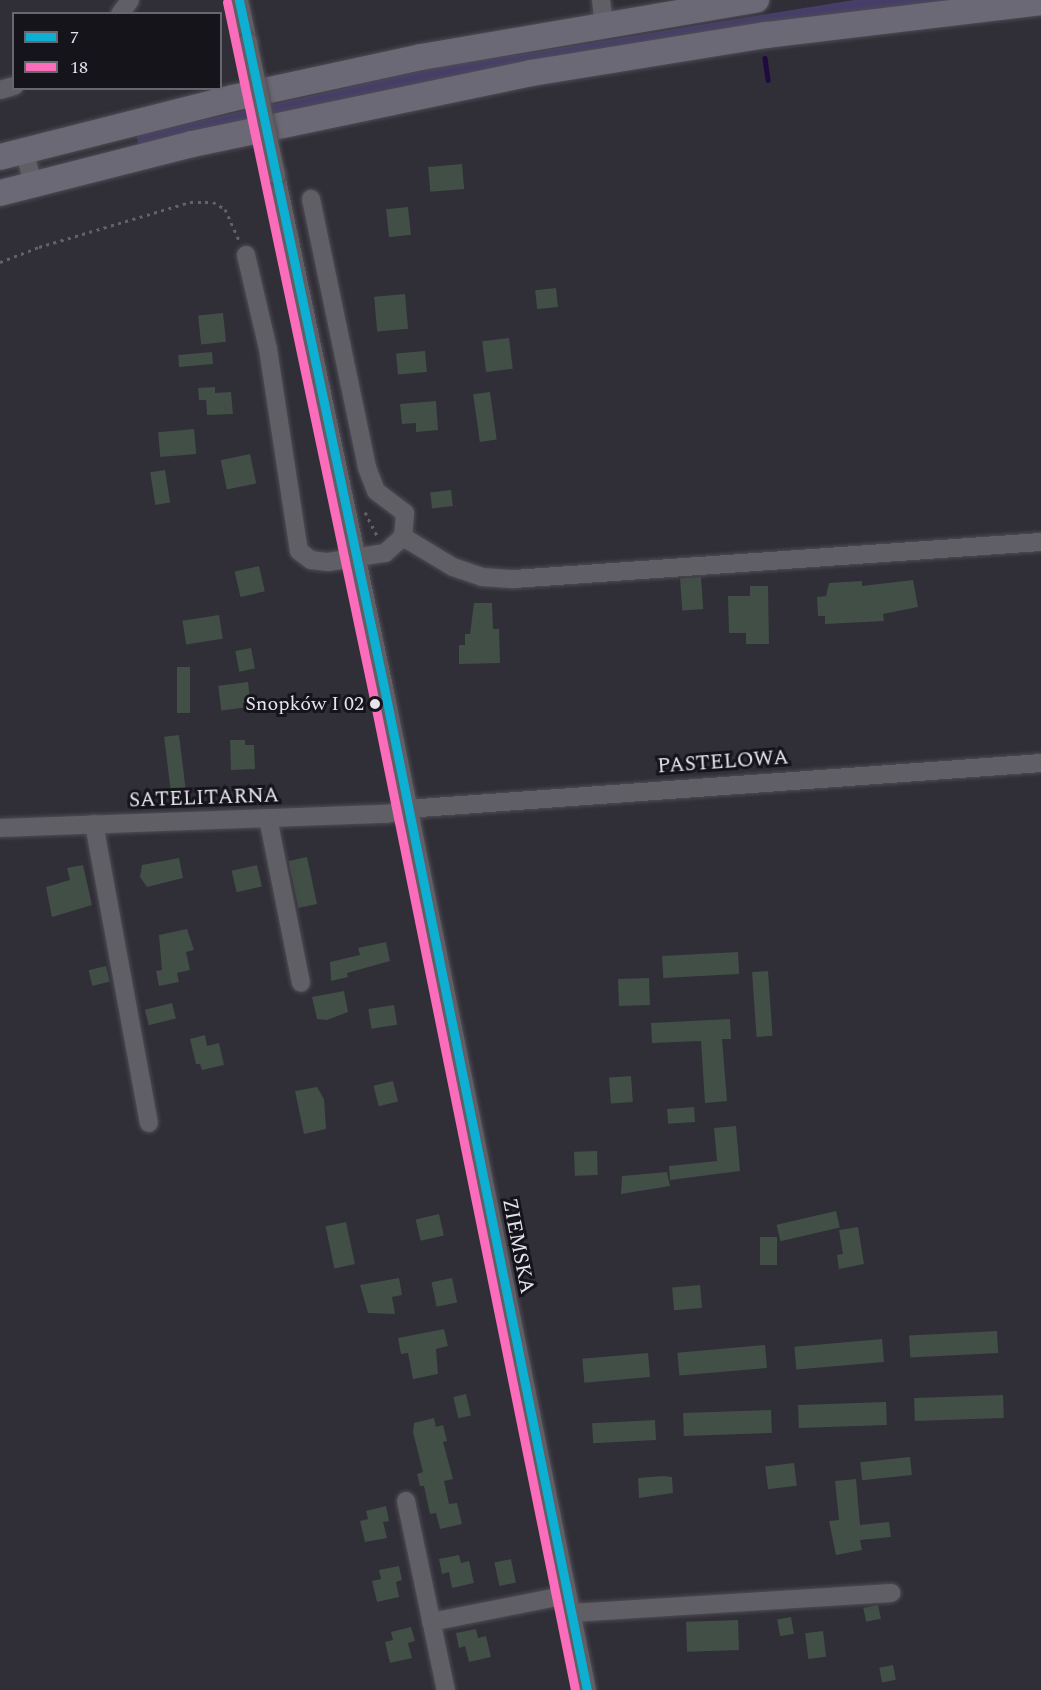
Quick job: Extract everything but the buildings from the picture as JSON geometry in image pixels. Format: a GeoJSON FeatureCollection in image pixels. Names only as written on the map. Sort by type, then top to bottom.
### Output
{"type":"FeatureCollection","features":[{"type":"Feature","properties":{"kind":"highway"},"geometry":{"type":"LineString","coordinates":[[12,153],[602,12],[756,0]]}},
{"type":"Feature","properties":{"kind":"highway"},"geometry":{"type":"LineString","coordinates":[[0,193],[272,126],[554,69],[820,27],[1041,2]]}},
{"type":"Feature","properties":{"kind":"street","name":"ZIEMSKA"},"geometry":{"type":"LineString","coordinates":[[239,0],[357,558],[587,1690]]}},
{"type":"Feature","properties":{"kind":"street"},"geometry":{"type":"LineString","coordinates":[[12,153],[33,184]]}},
{"type":"Feature","properties":{"kind":"street"},"geometry":{"type":"LineString","coordinates":[[246,255],[268,349],[299,551],[311,560],[357,558],[385,553],[404,537],[405,513],[376,491],[367,467],[311,198]]}},
{"type":"Feature","properties":{"kind":"street"},"geometry":{"type":"LineString","coordinates":[[404,537],[453,567],[482,577],[514,579],[726,568],[1041,542]]}},
{"type":"Feature","properties":{"kind":"street","name":"PASTELOWA"},"geometry":{"type":"LineString","coordinates":[[408,810],[1041,763]]}},
{"type":"Feature","properties":{"kind":"street","name":"SATELITARNA"},"geometry":{"type":"LineString","coordinates":[[0,828],[386,814],[408,810]]}},
{"type":"Feature","properties":{"kind":"street"},"geometry":{"type":"LineString","coordinates":[[268,818],[301,984]]}},
{"type":"Feature","properties":{"kind":"street"},"geometry":{"type":"LineString","coordinates":[[94,824],[149,1123]]}},
{"type":"Feature","properties":{"kind":"street"},"geometry":{"type":"LineString","coordinates":[[406,1501],[446,1690]]}},
{"type":"Feature","properties":{"kind":"street"},"geometry":{"type":"LineString","coordinates":[[572,1613],[891,1593]]}},
{"type":"Feature","properties":{"kind":"street"},"geometry":{"type":"LineString","coordinates":[[431,1622],[567,1594]]}},
{"type":"Feature","properties":{"kind":"path"},"geometry":{"type":"LineString","coordinates":[[0,262],[39,247],[190,202],[213,202],[225,209],[246,255]]}},
{"type":"Feature","properties":{"kind":"shaded area"},"geometry":{"type":"Polygon","coordinates":[[[854,0],[973,0],[865,11],[435,80],[139,147],[136,135],[433,68],[854,0]]]}},
{"type":"Feature","properties":{"kind":"waterway"},"geometry":{"type":"LineString","coordinates":[[765,58],[768,80]]}},
{"type":"Feature","properties":{"kind":"transit line","name":"7"},"geometry":{"type":"LineString","coordinates":[[239,0],[386,697],[587,1690]]}},
{"type":"Feature","properties":{"kind":"transit line","name":"18"},"geometry":{"type":"LineString","coordinates":[[227,2],[374,699],[575,1690]]}},
{"type":"Feature","properties":{"kind":"place","name":"Snopków I 02"},"geometry":{"type":"Point","coordinates":[375,704]}}]}
